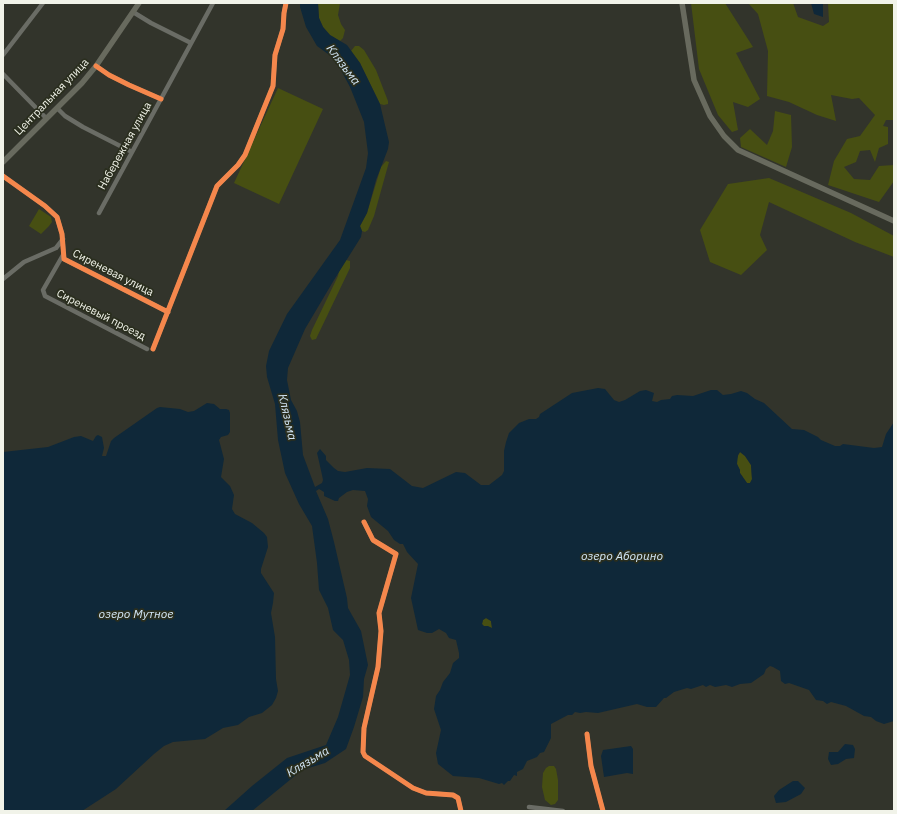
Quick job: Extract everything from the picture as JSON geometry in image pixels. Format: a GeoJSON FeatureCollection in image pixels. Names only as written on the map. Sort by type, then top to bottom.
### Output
{"type":"FeatureCollection","features":[{"type":"Feature","properties":{"kind":"main road","name":"Центральная улица"},"geometry":{"type":"LineString","coordinates":[[3,162],[82,83],[96,66],[139,3]]}},
{"type":"Feature","properties":{"kind":"main road"},"geometry":{"type":"LineString","coordinates":[[682,3],[694,80],[710,116],[724,136],[738,150],[894,221]]}},
{"type":"Feature","properties":{"kind":"street"},"geometry":{"type":"LineString","coordinates":[[3,54],[43,3]]}},
{"type":"Feature","properties":{"kind":"street","name":"Набережная улица"},"geometry":{"type":"LineString","coordinates":[[99,213],[212,3]]}},
{"type":"Feature","properties":{"kind":"street"},"geometry":{"type":"LineString","coordinates":[[153,349],[217,186],[238,165],[245,155],[273,86],[276,55],[283,29],[286,3]]}},
{"type":"Feature","properties":{"kind":"street"},"geometry":{"type":"LineString","coordinates":[[133,12],[156,26],[191,43]]}},
{"type":"Feature","properties":{"kind":"street"},"geometry":{"type":"LineString","coordinates":[[96,66],[122,81],[161,99]]}},
{"type":"Feature","properties":{"kind":"street"},"geometry":{"type":"LineString","coordinates":[[3,74],[46,118]]}},
{"type":"Feature","properties":{"kind":"street"},"geometry":{"type":"LineString","coordinates":[[57,108],[65,116],[83,127],[132,152]]}},
{"type":"Feature","properties":{"kind":"street","name":"Сиреневая улица"},"geometry":{"type":"LineString","coordinates":[[3,176],[53,213],[59,222],[63,239],[64,259],[168,312]]}},
{"type":"Feature","properties":{"kind":"street"},"geometry":{"type":"LineString","coordinates":[[3,279],[24,262],[56,248],[63,239]]}},
{"type":"Feature","properties":{"kind":"street","name":"Сиреневый проезд"},"geometry":{"type":"LineString","coordinates":[[63,255],[43,290],[45,296],[147,349]]}},
{"type":"Feature","properties":{"kind":"street"},"geometry":{"type":"LineString","coordinates":[[364,522],[373,540],[396,554],[379,613],[382,631],[378,667],[364,728],[363,752],[365,756],[413,788],[426,794],[453,795],[458,798],[461,811]]}},
{"type":"Feature","properties":{"kind":"street"},"geometry":{"type":"LineString","coordinates":[[587,734],[591,766],[603,811]]}},
{"type":"Feature","properties":{"kind":"street"},"geometry":{"type":"LineString","coordinates":[[529,807],[563,811]]}},
{"type":"Feature","properties":{"kind":"green space"},"geometry":{"type":"Polygon","coordinates":[[[318,3],[340,3],[338,15],[345,30],[343,38],[340,41],[330,35],[323,27],[319,18],[318,3]]]}},
{"type":"Feature","properties":{"kind":"green space"},"geometry":{"type":"Polygon","coordinates":[[[691,3],[725,3],[753,47],[736,53],[760,99],[748,107],[733,102],[738,130],[732,132],[718,115],[699,69],[691,3]]]}},
{"type":"Feature","properties":{"kind":"green space"},"geometry":{"type":"Polygon","coordinates":[[[748,3],[793,3],[798,17],[823,26],[829,22],[828,3],[894,3],[894,120],[886,120],[883,126],[888,127],[888,144],[879,148],[875,162],[870,150],[860,151],[856,162],[844,167],[854,179],[870,180],[879,166],[894,165],[894,181],[879,202],[828,185],[834,161],[847,139],[860,136],[875,115],[859,98],[852,99],[831,95],[836,121],[817,115],[789,102],[767,96],[768,51],[758,14],[748,3]]]}},
{"type":"Feature","properties":{"kind":"green space"},"geometry":{"type":"Polygon","coordinates":[[[355,46],[359,46],[364,50],[376,70],[388,104],[380,104],[360,63],[351,51],[355,46]]]}},
{"type":"Feature","properties":{"kind":"green space"},"geometry":{"type":"Polygon","coordinates":[[[278,88],[323,109],[279,204],[234,183],[278,88]]]}},
{"type":"Feature","properties":{"kind":"green space"},"geometry":{"type":"Polygon","coordinates":[[[775,111],[791,115],[792,147],[786,167],[741,147],[740,138],[750,129],[767,145],[773,131],[775,111]]]}},
{"type":"Feature","properties":{"kind":"green space"},"geometry":{"type":"Polygon","coordinates":[[[386,161],[389,162],[374,216],[368,230],[365,232],[362,231],[360,226],[367,213],[381,167],[386,161]]]}},
{"type":"Feature","properties":{"kind":"green space"},"geometry":{"type":"Polygon","coordinates":[[[769,178],[851,213],[894,236],[894,257],[855,242],[769,202],[760,235],[767,250],[741,275],[710,262],[700,230],[728,184],[769,178]]]}},
{"type":"Feature","properties":{"kind":"green space"},"geometry":{"type":"Polygon","coordinates":[[[39,209],[51,217],[52,222],[41,234],[29,226],[39,209]]]}},
{"type":"Feature","properties":{"kind":"green space"},"geometry":{"type":"Polygon","coordinates":[[[346,260],[350,261],[350,268],[316,339],[312,340],[310,336],[312,330],[339,271],[346,260]]]}},
{"type":"Feature","properties":{"kind":"green space"},"geometry":{"type":"Polygon","coordinates":[[[740,452],[745,456],[751,465],[752,480],[750,483],[747,483],[740,473],[737,464],[737,458],[740,452]]]}},
{"type":"Feature","properties":{"kind":"green space"},"geometry":{"type":"Polygon","coordinates":[[[486,618],[491,621],[492,628],[483,626],[483,620],[486,618]]]}},
{"type":"Feature","properties":{"kind":"green space"},"geometry":{"type":"Polygon","coordinates":[[[549,766],[554,766],[556,769],[558,780],[558,800],[555,804],[551,805],[545,800],[542,787],[543,773],[549,766]]]}},
{"type":"Feature","properties":{"kind":"water","name":"озеро Аборино"},"geometry":{"type":"Polygon","coordinates":[[[300,3],[318,3],[319,18],[323,27],[330,35],[347,45],[360,63],[380,104],[389,142],[367,213],[360,226],[362,231],[361,237],[305,329],[288,368],[287,380],[291,400],[297,411],[300,422],[303,455],[315,487],[322,483],[323,480],[317,453],[320,449],[326,456],[326,460],[338,471],[345,472],[367,468],[390,469],[412,486],[423,488],[456,472],[465,473],[481,485],[489,485],[502,475],[504,471],[504,451],[506,442],[509,433],[519,423],[529,419],[536,419],[540,414],[572,393],[598,388],[605,389],[614,400],[619,402],[640,391],[646,390],[654,393],[652,401],[657,402],[670,399],[672,396],[693,396],[711,390],[717,390],[723,395],[741,391],[764,403],[792,429],[804,430],[835,446],[840,446],[843,444],[874,448],[882,447],[886,434],[894,422],[894,721],[884,724],[871,717],[864,716],[846,706],[831,702],[827,704],[823,701],[816,700],[809,690],[789,683],[785,684],[781,681],[780,671],[770,666],[766,669],[764,674],[751,683],[740,684],[732,687],[726,685],[715,687],[710,685],[706,687],[703,685],[691,689],[687,688],[674,692],[664,698],[656,707],[647,707],[637,704],[598,713],[575,712],[572,715],[568,715],[551,724],[551,738],[544,752],[527,761],[523,769],[517,772],[517,776],[514,775],[510,781],[504,785],[502,783],[499,784],[479,778],[453,776],[438,764],[436,753],[441,730],[434,709],[436,696],[443,682],[450,673],[453,663],[459,658],[456,640],[449,638],[446,633],[439,629],[432,633],[418,630],[411,598],[418,564],[407,552],[403,544],[400,544],[394,540],[388,531],[371,517],[367,506],[368,499],[365,491],[353,490],[347,492],[339,498],[338,501],[335,501],[324,496],[324,492],[319,489],[316,491],[328,519],[347,598],[348,608],[361,631],[368,665],[364,679],[363,697],[346,749],[325,763],[302,770],[252,811],[224,811],[287,758],[326,745],[338,717],[350,675],[349,660],[343,640],[333,630],[328,608],[319,590],[312,526],[299,504],[285,473],[278,440],[275,404],[267,377],[266,366],[269,351],[287,314],[340,240],[366,168],[368,153],[364,122],[350,87],[335,59],[317,46],[306,27],[300,3]],[[740,452],[738,455],[737,464],[740,473],[747,483],[750,483],[752,479],[751,465],[745,456],[740,452]],[[486,618],[483,620],[482,624],[492,628],[491,621],[486,618]]]}},
{"type":"Feature","properties":{"kind":"water"},"geometry":{"type":"Polygon","coordinates":[[[811,3],[823,3],[823,17],[814,14],[811,3]]]}},
{"type":"Feature","properties":{"kind":"water","name":"озеро Мутное"},"geometry":{"type":"Polygon","coordinates":[[[207,403],[214,404],[220,409],[229,410],[230,413],[230,432],[228,435],[221,437],[219,440],[224,459],[221,477],[230,486],[234,495],[232,509],[235,514],[252,523],[267,537],[268,547],[261,573],[274,593],[271,613],[275,637],[276,679],[278,691],[276,698],[272,705],[262,713],[249,717],[238,725],[223,728],[205,739],[173,742],[164,746],[116,789],[82,811],[3,811],[3,452],[48,447],[74,437],[81,436],[93,441],[98,435],[102,437],[104,448],[102,456],[106,456],[111,441],[114,438],[157,408],[180,409],[188,412],[194,411],[207,403]]]}},
{"type":"Feature","properties":{"kind":"water"},"geometry":{"type":"Polygon","coordinates":[[[845,744],[853,745],[855,749],[854,758],[846,759],[838,764],[831,765],[828,759],[829,752],[838,752],[845,744]]]}},
{"type":"Feature","properties":{"kind":"water"},"geometry":{"type":"Polygon","coordinates":[[[631,746],[633,749],[633,774],[627,773],[604,777],[601,756],[603,750],[631,746]]]}},
{"type":"Feature","properties":{"kind":"water"},"geometry":{"type":"Polygon","coordinates":[[[793,781],[798,781],[805,788],[801,794],[786,802],[776,803],[774,796],[779,790],[793,781]]]}},
{"type":"Feature","properties":{"kind":"cycle path"},"geometry":{"type":"LineString","coordinates":[[153,349],[217,186],[238,165],[245,155],[273,86],[275,55],[283,29],[286,3]]}},
{"type":"Feature","properties":{"kind":"cycle path"},"geometry":{"type":"LineString","coordinates":[[96,66],[109,75],[161,99]]}},
{"type":"Feature","properties":{"kind":"cycle path"},"geometry":{"type":"LineString","coordinates":[[3,176],[45,206],[57,217],[62,234],[64,259],[168,312]]}},
{"type":"Feature","properties":{"kind":"cycle path"},"geometry":{"type":"LineString","coordinates":[[364,522],[373,540],[396,554],[379,613],[381,631],[378,667],[364,728],[363,752],[365,756],[413,788],[426,793],[453,795],[458,798],[461,811]]}},
{"type":"Feature","properties":{"kind":"cycle path"},"geometry":{"type":"LineString","coordinates":[[587,734],[591,766],[603,811]]}},
{"type":"Feature","properties":{"kind":"water label","name":"Клязьма"},"geometry":{"type":"Point","coordinates":[343,65]}},
{"type":"Feature","properties":{"kind":"water label","name":"Клязьма"},"geometry":{"type":"Point","coordinates":[287,417]}},
{"type":"Feature","properties":{"kind":"water label","name":"Клязьма"},"geometry":{"type":"Point","coordinates":[308,762]}}]}
